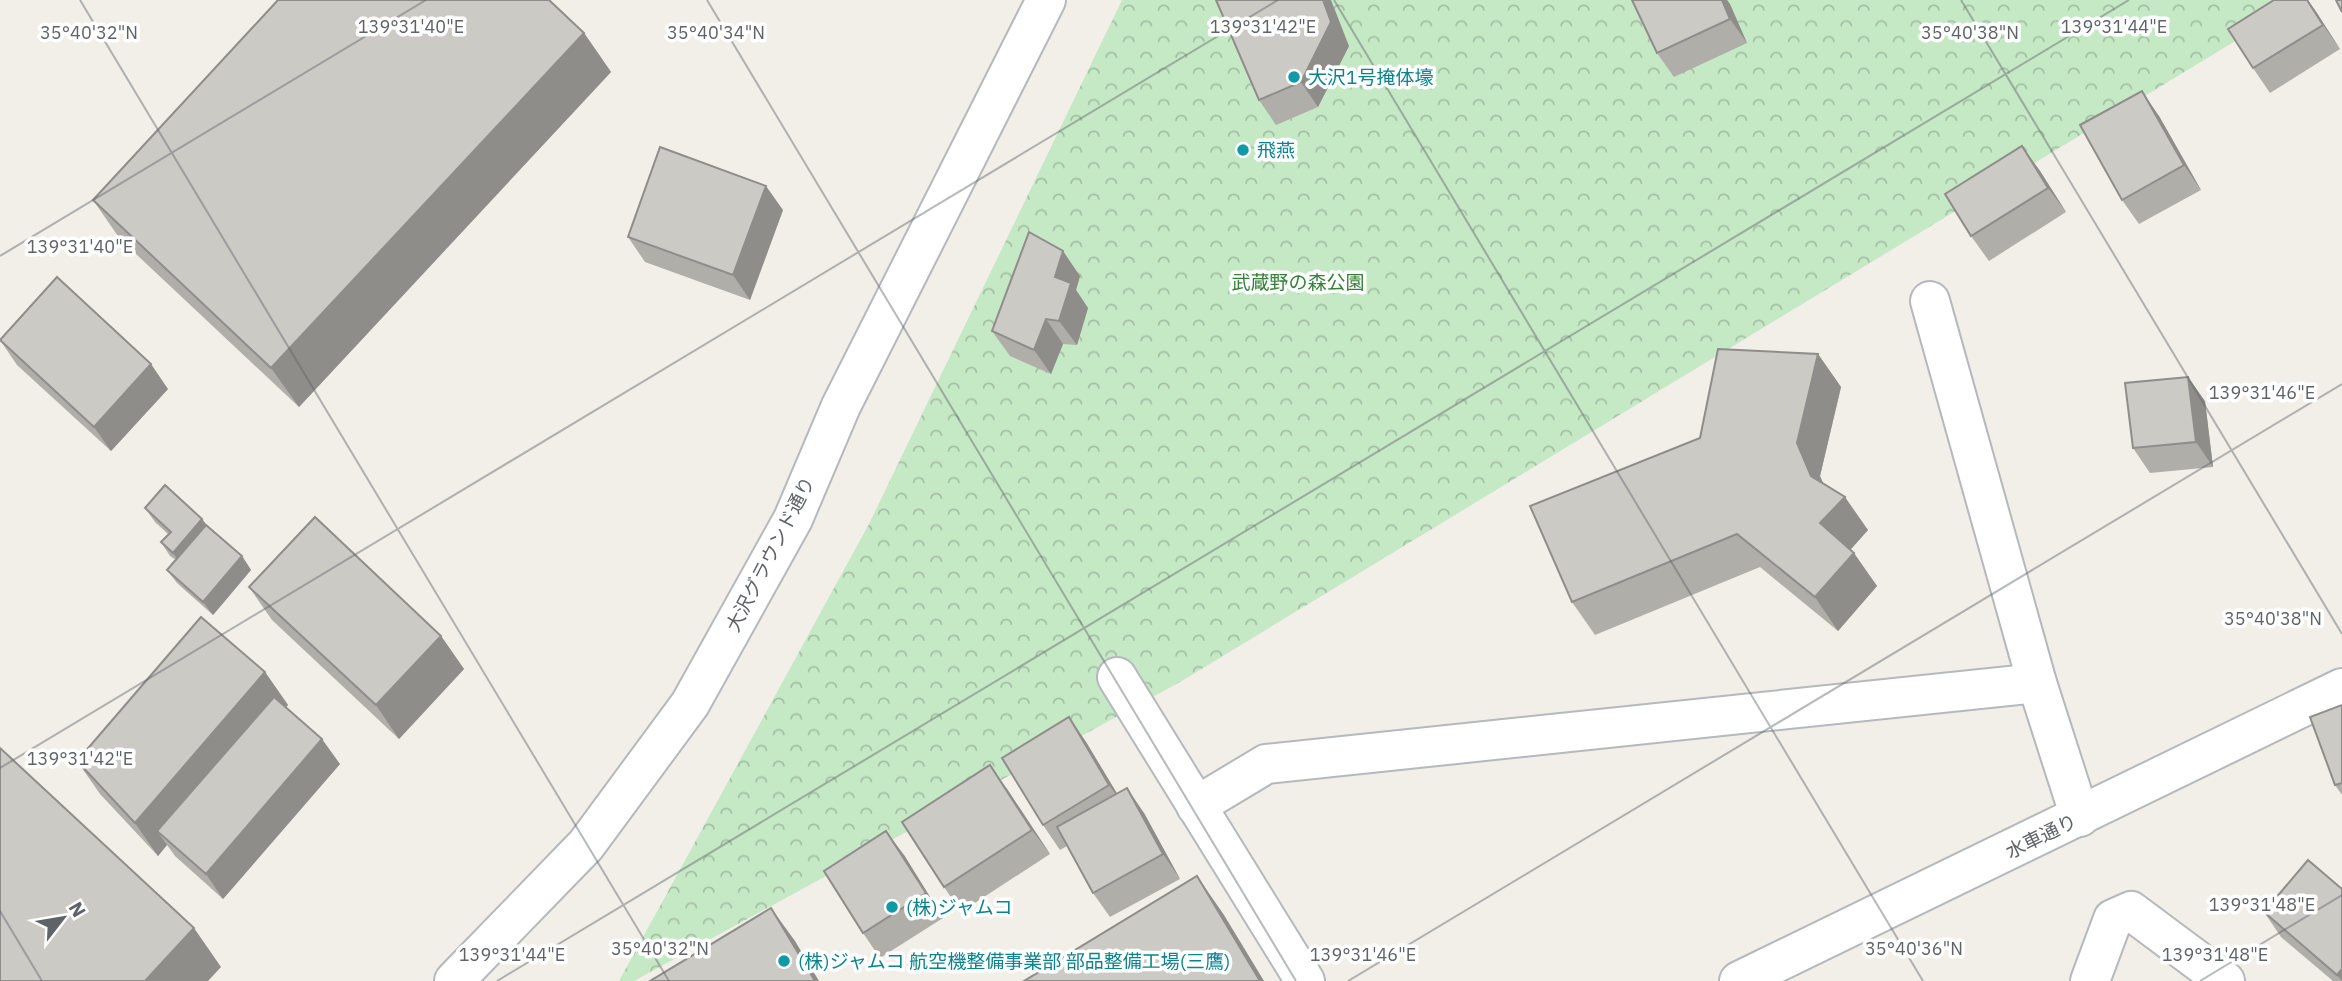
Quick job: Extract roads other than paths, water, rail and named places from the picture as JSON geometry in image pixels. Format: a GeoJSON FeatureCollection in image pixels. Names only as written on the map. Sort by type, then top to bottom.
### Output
{"type":"FeatureCollection","features":[{"type":"Feature","properties":{"kind":"street","name":"大沢グラウンド通り"},"geometry":{"type":"LineString","coordinates":[[454,981],[586,845],[690,704],[793,519],[841,407],[1046,0]]}},
{"type":"Feature","properties":{"kind":"street"},"geometry":{"type":"LineString","coordinates":[[1930,302],[2037,684],[2080,817]]}},
{"type":"Feature","properties":{"kind":"street"},"geometry":{"type":"LineString","coordinates":[[1117,677],[1305,981]]}},
{"type":"Feature","properties":{"kind":"street"},"geometry":{"type":"LineString","coordinates":[[1196,806],[1266,764],[2037,684]]}},
{"type":"Feature","properties":{"kind":"street","name":"水車通り"},"geometry":{"type":"LineString","coordinates":[[1739,981],[2342,688]]}},
{"type":"Feature","properties":{"kind":"street"},"geometry":{"type":"LineString","coordinates":[[2090,981],[2113,919],[2131,911],[2225,981]]}},
{"type":"Feature","properties":{"kind":"place","name":"大沢1号掩体壕"},"geometry":{"type":"Point","coordinates":[1294,77]}},
{"type":"Feature","properties":{"kind":"place","name":"飛燕"},"geometry":{"type":"Point","coordinates":[1243,150]}},
{"type":"Feature","properties":{"kind":"place","name":"(株)ジャムコ"},"geometry":{"type":"Point","coordinates":[892,907]}},
{"type":"Feature","properties":{"kind":"place","name":"(株)ジャムコ 航空機整備事業部 部品整備工場(三鷹)"},"geometry":{"type":"Point","coordinates":[784,961]}},
{"type":"Feature","properties":{"kind":"park label","name":"武蔵野の森公園"},"geometry":{"type":"Point","coordinates":[1298,282]}}]}
